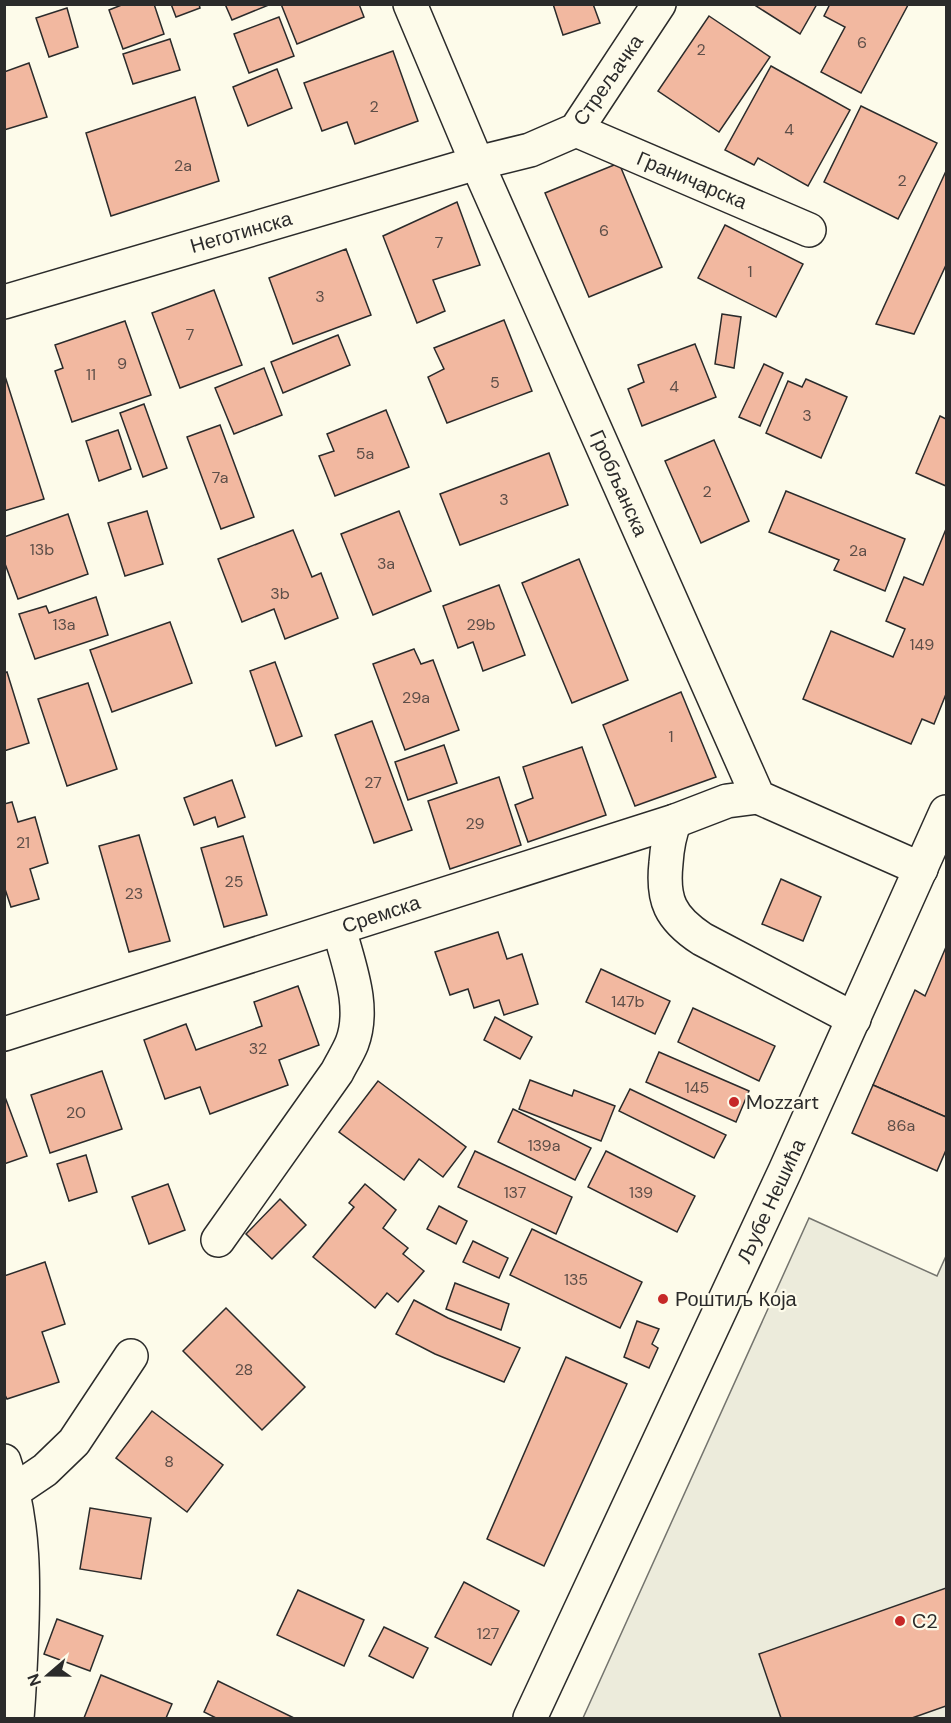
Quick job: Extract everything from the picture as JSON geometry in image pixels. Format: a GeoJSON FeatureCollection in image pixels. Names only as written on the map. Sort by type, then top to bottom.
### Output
{"type":"FeatureCollection","features":[{"type":"Feature","properties":{"kind":"street","name":"Гробљанска"},"geometry":{"type":"LineString","coordinates":[[410,4],[477,163],[758,797]]}},
{"type":"Feature","properties":{"kind":"street","name":"Стрељачка"},"geometry":{"type":"LineString","coordinates":[[477,163],[530,150],[576,130],[659,4]]}},
{"type":"Feature","properties":{"kind":"street","name":"Граничарска"},"geometry":{"type":"LineString","coordinates":[[576,130],[809,230]]}},
{"type":"Feature","properties":{"kind":"street","name":"Неготинска"},"geometry":{"type":"LineString","coordinates":[[4,302],[477,163]]}},
{"type":"Feature","properties":{"kind":"street","name":"Сремска"},"geometry":{"type":"LineString","coordinates":[[4,1034],[675,821],[727,801],[758,797]]}},
{"type":"Feature","properties":{"kind":"street"},"geometry":{"type":"LineString","coordinates":[[758,797],[921,869]]}},
{"type":"Feature","properties":{"kind":"street","name":"Љубе Нешића"},"geometry":{"type":"LineString","coordinates":[[530,1719],[785,1171],[946,812]]}},
{"type":"Feature","properties":{"kind":"street"},"geometry":{"type":"LineString","coordinates":[[675,821],[667,845],[664,890],[668,903],[678,920],[702,939],[854,1019]]}},
{"type":"Feature","properties":{"kind":"street"},"geometry":{"type":"LineString","coordinates":[[218,1240],[337,1072],[352,1042],[358,1016],[354,985],[339,928]]}},
{"type":"Feature","properties":{"kind":"street"},"geometry":{"type":"LineString","coordinates":[[17,1719],[24,1590],[19,1523],[9,1476],[45,1470],[74,1442],[131,1356]]}},
{"type":"Feature","properties":{"kind":"shaded area"},"geometry":{"type":"Polygon","coordinates":[[[809,1218],[937,1276],[946,1256],[946,1718],[583,1718],[809,1218]]]}},
{"type":"Feature","properties":{"kind":"building"},"geometry":{"type":"Polygon","coordinates":[[[124,4],[154,4],[164,34],[123,49],[109,10],[124,4]]]}},
{"type":"Feature","properties":{"kind":"building"},"geometry":{"type":"Polygon","coordinates":[[[171,4],[199,4],[200,8],[176,17],[171,4]]]}},
{"type":"Feature","properties":{"kind":"building"},"geometry":{"type":"Polygon","coordinates":[[[225,4],[271,4],[232,20],[225,4]]]}},
{"type":"Feature","properties":{"kind":"building"},"geometry":{"type":"Polygon","coordinates":[[[281,4],[359,4],[364,17],[297,44],[281,4]]]}},
{"type":"Feature","properties":{"kind":"building"},"geometry":{"type":"Polygon","coordinates":[[[553,4],[593,4],[600,23],[563,35],[553,4]]]}},
{"type":"Feature","properties":{"kind":"building"},"geometry":{"type":"Polygon","coordinates":[[[753,4],[817,4],[800,34],[753,4]]]}},
{"type":"Feature","properties":{"kind":"building"},"geometry":{"type":"Polygon","coordinates":[[[830,4],[908,5],[861,93],[821,72],[845,27],[824,16],[830,4]]]}},
{"type":"Feature","properties":{"kind":"building"},"geometry":{"type":"Polygon","coordinates":[[[67,8],[78,47],[49,57],[36,18],[67,8]]]}},
{"type":"Feature","properties":{"kind":"building"},"geometry":{"type":"Polygon","coordinates":[[[709,16],[770,57],[719,132],[658,91],[709,16]]]}},
{"type":"Feature","properties":{"kind":"building"},"geometry":{"type":"Polygon","coordinates":[[[279,17],[294,56],[249,73],[234,34],[279,17]]]}},
{"type":"Feature","properties":{"kind":"building"},"geometry":{"type":"Polygon","coordinates":[[[170,39],[180,70],[133,84],[123,54],[170,39]]]}},
{"type":"Feature","properties":{"kind":"building"},"geometry":{"type":"Polygon","coordinates":[[[393,51],[418,121],[355,144],[347,122],[322,131],[304,83],[393,51]]]}},
{"type":"Feature","properties":{"kind":"building"},"geometry":{"type":"Polygon","coordinates":[[[29,63],[47,117],[4,130],[4,72],[29,63]]]}},
{"type":"Feature","properties":{"kind":"building"},"geometry":{"type":"Polygon","coordinates":[[[771,66],[850,110],[808,186],[758,158],[754,165],[725,150],[771,66]]]}},
{"type":"Feature","properties":{"kind":"building"},"geometry":{"type":"Polygon","coordinates":[[[277,69],[292,108],[248,126],[233,87],[277,69]]]}},
{"type":"Feature","properties":{"kind":"building"},"geometry":{"type":"Polygon","coordinates":[[[195,97],[219,181],[111,216],[86,133],[195,97]]]}},
{"type":"Feature","properties":{"kind":"building"},"geometry":{"type":"Polygon","coordinates":[[[861,106],[937,143],[898,219],[824,182],[861,106]]]}},
{"type":"Feature","properties":{"kind":"building"},"geometry":{"type":"Polygon","coordinates":[[[619,163],[662,267],[589,297],[545,193],[619,163]]]}},
{"type":"Feature","properties":{"kind":"building"},"geometry":{"type":"Polygon","coordinates":[[[946,171],[946,265],[914,334],[876,324],[946,171]]]}},
{"type":"Feature","properties":{"kind":"building"},"geometry":{"type":"Polygon","coordinates":[[[457,202],[480,265],[433,280],[445,311],[417,323],[383,236],[457,202]]]}},
{"type":"Feature","properties":{"kind":"building"},"geometry":{"type":"Polygon","coordinates":[[[725,225],[803,264],[776,317],[698,278],[725,225]]]}},
{"type":"Feature","properties":{"kind":"building"},"geometry":{"type":"Polygon","coordinates":[[[346,249],[371,315],[293,344],[269,278],[346,249]]]}},
{"type":"Feature","properties":{"kind":"building"},"geometry":{"type":"Polygon","coordinates":[[[214,290],[242,365],[180,388],[152,313],[214,290]]]}},
{"type":"Feature","properties":{"kind":"building"},"geometry":{"type":"Polygon","coordinates":[[[722,314],[741,317],[734,368],[715,364],[722,314]]]}},
{"type":"Feature","properties":{"kind":"building"},"geometry":{"type":"Polygon","coordinates":[[[504,320],[532,391],[447,423],[428,377],[444,369],[434,348],[504,320]]]}},
{"type":"Feature","properties":{"kind":"building"},"geometry":{"type":"Polygon","coordinates":[[[125,321],[151,395],[72,422],[55,371],[63,368],[55,345],[125,321]]]}},
{"type":"Feature","properties":{"kind":"building"},"geometry":{"type":"Polygon","coordinates":[[[338,335],[350,365],[283,393],[271,362],[338,335]]]}},
{"type":"Feature","properties":{"kind":"building"},"geometry":{"type":"Polygon","coordinates":[[[695,344],[716,397],[642,426],[628,389],[644,382],[638,365],[695,344]]]}},
{"type":"Feature","properties":{"kind":"building"},"geometry":{"type":"Polygon","coordinates":[[[764,364],[783,373],[760,426],[739,417],[764,364]]]}},
{"type":"Feature","properties":{"kind":"building"},"geometry":{"type":"Polygon","coordinates":[[[264,368],[282,415],[234,434],[215,388],[264,368]]]}},
{"type":"Feature","properties":{"kind":"building"},"geometry":{"type":"Polygon","coordinates":[[[4,373],[44,499],[4,511],[4,373]]]}},
{"type":"Feature","properties":{"kind":"building"},"geometry":{"type":"Polygon","coordinates":[[[806,379],[847,397],[821,458],[766,433],[788,381],[802,387],[806,379]]]}},
{"type":"Feature","properties":{"kind":"building"},"geometry":{"type":"Polygon","coordinates":[[[144,404],[167,468],[143,477],[120,413],[144,404]]]}},
{"type":"Feature","properties":{"kind":"building"},"geometry":{"type":"Polygon","coordinates":[[[386,410],[409,467],[335,496],[319,456],[334,451],[327,434],[386,410]]]}},
{"type":"Feature","properties":{"kind":"building"},"geometry":{"type":"Polygon","coordinates":[[[940,416],[946,419],[946,486],[916,473],[940,416]]]}},
{"type":"Feature","properties":{"kind":"building"},"geometry":{"type":"Polygon","coordinates":[[[220,425],[254,517],[221,529],[187,437],[220,425]]]}},
{"type":"Feature","properties":{"kind":"building"},"geometry":{"type":"Polygon","coordinates":[[[118,430],[131,469],[99,481],[86,441],[118,430]]]}},
{"type":"Feature","properties":{"kind":"building"},"geometry":{"type":"Polygon","coordinates":[[[714,440],[749,521],[701,543],[665,461],[714,440]]]}},
{"type":"Feature","properties":{"kind":"building"},"geometry":{"type":"Polygon","coordinates":[[[549,453],[568,505],[460,545],[440,494],[549,453]]]}},
{"type":"Feature","properties":{"kind":"building"},"geometry":{"type":"Polygon","coordinates":[[[786,491],[905,539],[885,591],[834,570],[839,560],[769,532],[786,491]]]}},
{"type":"Feature","properties":{"kind":"building"},"geometry":{"type":"Polygon","coordinates":[[[147,511],[163,564],[125,576],[108,523],[147,511]]]}},
{"type":"Feature","properties":{"kind":"building"},"geometry":{"type":"Polygon","coordinates":[[[399,511],[431,591],[373,615],[341,534],[399,511]]]}},
{"type":"Feature","properties":{"kind":"building"},"geometry":{"type":"Polygon","coordinates":[[[68,514],[88,574],[18,599],[4,561],[4,537],[68,514]]]}},
{"type":"Feature","properties":{"kind":"building"},"geometry":{"type":"Polygon","coordinates":[[[946,529],[946,694],[934,724],[922,719],[911,744],[803,699],[831,631],[893,657],[905,629],[886,621],[904,577],[923,585],[946,529]]]}},
{"type":"Feature","properties":{"kind":"building"},"geometry":{"type":"Polygon","coordinates":[[[293,530],[312,577],[321,573],[338,618],[285,639],[274,609],[242,622],[218,559],[293,530]]]}},
{"type":"Feature","properties":{"kind":"building"},"geometry":{"type":"Polygon","coordinates":[[[579,559],[628,680],[572,703],[522,583],[579,559]]]}},
{"type":"Feature","properties":{"kind":"building"},"geometry":{"type":"Polygon","coordinates":[[[499,585],[525,655],[483,671],[473,642],[458,648],[443,606],[499,585]]]}},
{"type":"Feature","properties":{"kind":"building"},"geometry":{"type":"Polygon","coordinates":[[[96,597],[108,635],[35,659],[19,614],[46,606],[49,613],[96,597]]]}},
{"type":"Feature","properties":{"kind":"building"},"geometry":{"type":"Polygon","coordinates":[[[170,622],[192,683],[112,712],[90,650],[170,622]]]}},
{"type":"Feature","properties":{"kind":"building"},"geometry":{"type":"Polygon","coordinates":[[[414,649],[421,664],[433,660],[459,730],[405,750],[373,664],[414,649]]]}},
{"type":"Feature","properties":{"kind":"building"},"geometry":{"type":"Polygon","coordinates":[[[275,662],[302,736],[276,746],[250,671],[275,662]]]}},
{"type":"Feature","properties":{"kind":"building"},"geometry":{"type":"Polygon","coordinates":[[[7,672],[29,743],[4,751],[4,673],[7,672]]]}},
{"type":"Feature","properties":{"kind":"building"},"geometry":{"type":"Polygon","coordinates":[[[88,683],[117,769],[67,786],[38,699],[88,683]]]}},
{"type":"Feature","properties":{"kind":"building"},"geometry":{"type":"Polygon","coordinates":[[[681,692],[716,777],[635,806],[603,725],[681,692]]]}},
{"type":"Feature","properties":{"kind":"building"},"geometry":{"type":"Polygon","coordinates":[[[372,721],[412,830],[374,843],[335,735],[372,721]]]}},
{"type":"Feature","properties":{"kind":"building"},"geometry":{"type":"Polygon","coordinates":[[[444,745],[457,783],[408,800],[395,762],[444,745]]]}},
{"type":"Feature","properties":{"kind":"building"},"geometry":{"type":"Polygon","coordinates":[[[582,747],[606,815],[528,842],[515,805],[533,798],[523,767],[582,747]]]}},
{"type":"Feature","properties":{"kind":"building"},"geometry":{"type":"Polygon","coordinates":[[[499,777],[521,845],[450,869],[428,801],[499,777]]]}},
{"type":"Feature","properties":{"kind":"building"},"geometry":{"type":"Polygon","coordinates":[[[232,780],[245,817],[218,827],[215,817],[194,825],[184,798],[232,780]]]}},
{"type":"Feature","properties":{"kind":"building"},"geometry":{"type":"Polygon","coordinates":[[[12,802],[18,822],[35,817],[48,863],[30,869],[39,899],[11,907],[4,886],[4,804],[12,802]]]}},
{"type":"Feature","properties":{"kind":"building"},"geometry":{"type":"Polygon","coordinates":[[[139,835],[170,941],[129,952],[99,846],[139,835]]]}},
{"type":"Feature","properties":{"kind":"building"},"geometry":{"type":"Polygon","coordinates":[[[243,836],[267,915],[224,927],[201,848],[243,836]]]}},
{"type":"Feature","properties":{"kind":"building"},"geometry":{"type":"Polygon","coordinates":[[[781,879],[821,897],[803,941],[762,924],[781,879]]]}},
{"type":"Feature","properties":{"kind":"building"},"geometry":{"type":"Polygon","coordinates":[[[498,932],[507,959],[522,954],[538,1004],[504,1015],[499,1000],[474,1008],[468,989],[450,995],[435,952],[498,932]]]}},
{"type":"Feature","properties":{"kind":"building"},"geometry":{"type":"Polygon","coordinates":[[[946,947],[946,1117],[873,1085],[915,990],[925,996],[946,947]]]}},
{"type":"Feature","properties":{"kind":"building"},"geometry":{"type":"Polygon","coordinates":[[[601,969],[670,1001],[655,1034],[586,1002],[601,969]]]}},
{"type":"Feature","properties":{"kind":"building"},"geometry":{"type":"Polygon","coordinates":[[[298,986],[319,1045],[279,1060],[288,1085],[210,1114],[200,1087],[165,1099],[144,1040],[186,1024],[196,1050],[262,1026],[254,1002],[298,986]]]}},
{"type":"Feature","properties":{"kind":"building"},"geometry":{"type":"Polygon","coordinates":[[[693,1008],[775,1046],[759,1081],[678,1042],[693,1008]]]}},
{"type":"Feature","properties":{"kind":"building"},"geometry":{"type":"Polygon","coordinates":[[[495,1017],[532,1037],[520,1059],[484,1040],[495,1017]]]}},
{"type":"Feature","properties":{"kind":"building"},"geometry":{"type":"Polygon","coordinates":[[[659,1052],[749,1091],[736,1122],[646,1082],[659,1052]]]}},
{"type":"Feature","properties":{"kind":"building"},"geometry":{"type":"Polygon","coordinates":[[[102,1071],[122,1129],[50,1153],[31,1095],[102,1071]]]}},
{"type":"Feature","properties":{"kind":"building"},"geometry":{"type":"Polygon","coordinates":[[[530,1080],[572,1096],[574,1090],[615,1106],[601,1141],[519,1109],[530,1080]]]}},
{"type":"Feature","properties":{"kind":"building"},"geometry":{"type":"Polygon","coordinates":[[[378,1081],[466,1147],[443,1177],[419,1159],[404,1180],[339,1132],[378,1081]]]}},
{"type":"Feature","properties":{"kind":"building"},"geometry":{"type":"Polygon","coordinates":[[[873,1085],[946,1117],[946,1150],[937,1171],[852,1133],[873,1085]]]}},
{"type":"Feature","properties":{"kind":"building"},"geometry":{"type":"Polygon","coordinates":[[[630,1089],[726,1135],[714,1158],[619,1111],[630,1089]]]}},
{"type":"Feature","properties":{"kind":"building"},"geometry":{"type":"Polygon","coordinates":[[[4,1098],[27,1156],[4,1164],[4,1098]]]}},
{"type":"Feature","properties":{"kind":"building"},"geometry":{"type":"Polygon","coordinates":[[[513,1109],[591,1148],[575,1180],[498,1142],[513,1109]]]}},
{"type":"Feature","properties":{"kind":"building"},"geometry":{"type":"Polygon","coordinates":[[[475,1151],[572,1197],[556,1234],[458,1187],[475,1151]]]}},
{"type":"Feature","properties":{"kind":"building"},"geometry":{"type":"Polygon","coordinates":[[[606,1151],[695,1196],[677,1232],[588,1187],[606,1151]]]}},
{"type":"Feature","properties":{"kind":"building"},"geometry":{"type":"Polygon","coordinates":[[[86,1155],[97,1192],[69,1201],[57,1164],[86,1155]]]}},
{"type":"Feature","properties":{"kind":"building"},"geometry":{"type":"Polygon","coordinates":[[[168,1184],[185,1230],[149,1244],[132,1197],[168,1184]]]}},
{"type":"Feature","properties":{"kind":"building"},"geometry":{"type":"Polygon","coordinates":[[[365,1184],[396,1210],[383,1228],[408,1248],[403,1254],[424,1271],[398,1302],[387,1293],[375,1308],[313,1257],[354,1207],[349,1203],[365,1184]]]}},
{"type":"Feature","properties":{"kind":"building"},"geometry":{"type":"Polygon","coordinates":[[[280,1199],[306,1225],[272,1259],[246,1234],[280,1199]]]}},
{"type":"Feature","properties":{"kind":"building"},"geometry":{"type":"Polygon","coordinates":[[[439,1206],[467,1221],[456,1244],[427,1229],[439,1206]]]}},
{"type":"Feature","properties":{"kind":"building"},"geometry":{"type":"Polygon","coordinates":[[[532,1229],[642,1282],[620,1328],[510,1275],[532,1229]]]}},
{"type":"Feature","properties":{"kind":"building"},"geometry":{"type":"Polygon","coordinates":[[[473,1241],[508,1258],[499,1278],[463,1262],[473,1241]]]}},
{"type":"Feature","properties":{"kind":"building"},"geometry":{"type":"Polygon","coordinates":[[[45,1262],[65,1324],[42,1332],[59,1382],[7,1399],[4,1393],[4,1276],[45,1262]]]}},
{"type":"Feature","properties":{"kind":"building"},"geometry":{"type":"Polygon","coordinates":[[[455,1283],[509,1304],[501,1330],[446,1309],[455,1283]]]}},
{"type":"Feature","properties":{"kind":"building"},"geometry":{"type":"Polygon","coordinates":[[[414,1300],[448,1318],[520,1348],[504,1382],[435,1354],[396,1334],[414,1300]]]}},
{"type":"Feature","properties":{"kind":"building"},"geometry":{"type":"Polygon","coordinates":[[[226,1308],[305,1387],[262,1430],[183,1351],[226,1308]]]}},
{"type":"Feature","properties":{"kind":"building"},"geometry":{"type":"Polygon","coordinates":[[[637,1321],[659,1329],[652,1344],[658,1348],[649,1368],[624,1357],[637,1321]]]}},
{"type":"Feature","properties":{"kind":"building"},"geometry":{"type":"Polygon","coordinates":[[[566,1357],[627,1384],[544,1566],[487,1539],[566,1357]]]}},
{"type":"Feature","properties":{"kind":"building"},"geometry":{"type":"Polygon","coordinates":[[[152,1411],[223,1465],[187,1512],[116,1458],[152,1411]]]}},
{"type":"Feature","properties":{"kind":"building"},"geometry":{"type":"Polygon","coordinates":[[[90,1508],[151,1518],[141,1579],[80,1569],[90,1508]]]}},
{"type":"Feature","properties":{"kind":"building"},"geometry":{"type":"Polygon","coordinates":[[[464,1582],[519,1611],[491,1665],[435,1637],[464,1582]]]}},
{"type":"Feature","properties":{"kind":"building","name":"C2"},"geometry":{"type":"Polygon","coordinates":[[[946,1588],[946,1706],[912,1718],[781,1718],[759,1654],[946,1588]]]}},
{"type":"Feature","properties":{"kind":"building"},"geometry":{"type":"Polygon","coordinates":[[[298,1590],[364,1620],[344,1666],[277,1635],[298,1590]]]}},
{"type":"Feature","properties":{"kind":"building"},"geometry":{"type":"Polygon","coordinates":[[[57,1619],[103,1636],[90,1671],[44,1654],[57,1619]]]}},
{"type":"Feature","properties":{"kind":"building"},"geometry":{"type":"Polygon","coordinates":[[[384,1627],[428,1648],[413,1678],[369,1656],[384,1627]]]}},
{"type":"Feature","properties":{"kind":"building"},"geometry":{"type":"Polygon","coordinates":[[[101,1675],[172,1704],[166,1718],[84,1718],[101,1675]]]}},
{"type":"Feature","properties":{"kind":"building"},"geometry":{"type":"Polygon","coordinates":[[[218,1681],[294,1718],[216,1718],[204,1712],[218,1681]]]}},
{"type":"Feature","properties":{"kind":"place","name":"Mozzart"},"geometry":{"type":"Point","coordinates":[734,1102]}},
{"type":"Feature","properties":{"kind":"place","name":"Роштиљ Која"},"geometry":{"type":"Point","coordinates":[663,1299]}},
{"type":"Feature","properties":{"kind":"place","name":"C2"},"geometry":{"type":"Point","coordinates":[900,1621]}}]}
